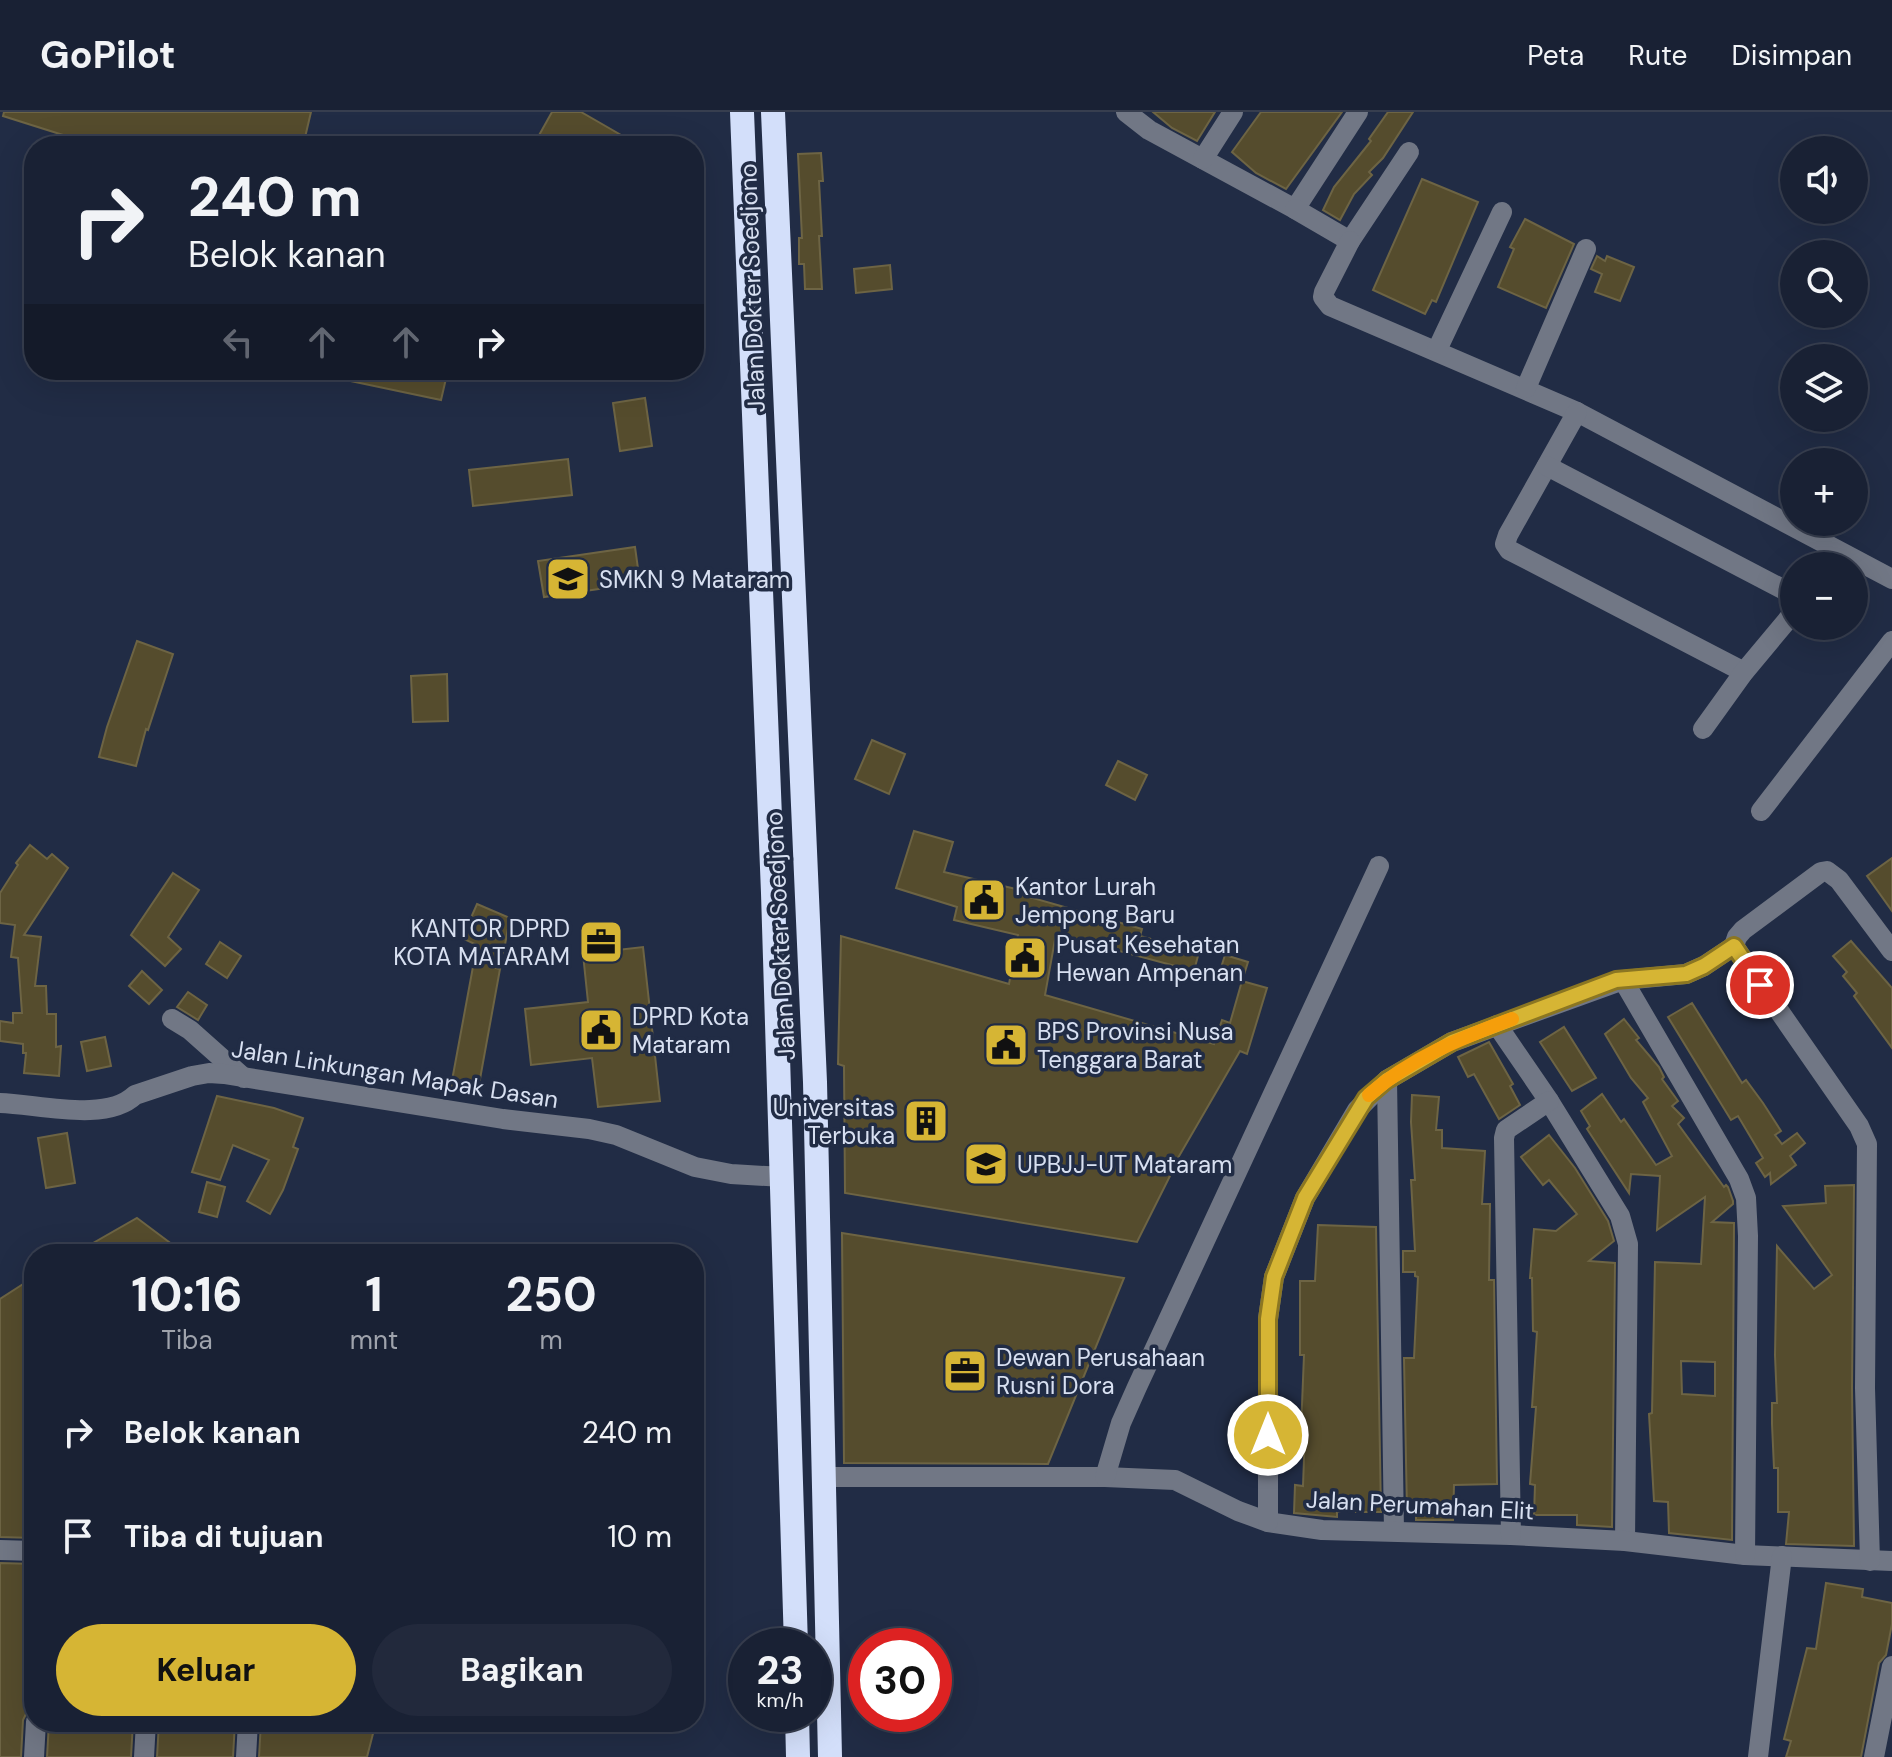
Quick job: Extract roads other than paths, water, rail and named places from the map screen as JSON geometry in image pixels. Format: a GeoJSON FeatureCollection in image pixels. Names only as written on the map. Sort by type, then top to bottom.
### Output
{"type":"FeatureCollection","features":[{"type":"Feature","properties":{"kind":"highway","name":"Jalan Dokter Soedjono"},"geometry":{"type":"LineString","coordinates":[[742,112],[783,1177],[796,1628]]}},
{"type":"Feature","properties":{"kind":"highway","name":"Jalan Dokter Soedjono"},"geometry":{"type":"LineString","coordinates":[[773,112],[815,1082],[830,1757]]}},
{"type":"Feature","properties":{"kind":"highway"},"geometry":{"type":"LineString","coordinates":[[797,1732],[798,1757]]}},
{"type":"Feature","properties":{"kind":"street"},"geometry":{"type":"LineString","coordinates":[[1126,112],[1149,130],[1350,241]]}},
{"type":"Feature","properties":{"kind":"street"},"geometry":{"type":"LineString","coordinates":[[1203,159],[1233,112]]}},
{"type":"Feature","properties":{"kind":"street"},"geometry":{"type":"LineString","coordinates":[[1295,209],[1358,112]]}},
{"type":"Feature","properties":{"kind":"street"},"geometry":{"type":"LineString","coordinates":[[1409,152],[1350,241],[1324,292],[1327,303],[1577,412],[1825,552]]}},
{"type":"Feature","properties":{"kind":"street"},"geometry":{"type":"LineString","coordinates":[[1437,350],[1502,212]]}},
{"type":"Feature","properties":{"kind":"street"},"geometry":{"type":"LineString","coordinates":[[1526,388],[1586,249]]}},
{"type":"Feature","properties":{"kind":"street"},"geometry":{"type":"LineString","coordinates":[[1577,412],[1505,544],[1509,550],[1744,672]]}},
{"type":"Feature","properties":{"kind":"street"},"geometry":{"type":"LineString","coordinates":[[1547,466],[1780,588]]}},
{"type":"Feature","properties":{"kind":"street"},"geometry":{"type":"LineString","coordinates":[[1868,570],[1892,579]]}},
{"type":"Feature","properties":{"kind":"street"},"geometry":{"type":"LineString","coordinates":[[1703,729],[1780,629]]}},
{"type":"Feature","properties":{"kind":"street"},"geometry":{"type":"LineString","coordinates":[[1761,811],[1892,641]]}},
{"type":"Feature","properties":{"kind":"street"},"geometry":{"type":"LineString","coordinates":[[1105,1477],[1121,1423],[1137,1387],[1379,866]]}},
{"type":"Feature","properties":{"kind":"street"},"geometry":{"type":"LineString","coordinates":[[1268,1522],[1268,1319],[1274,1277],[1305,1198],[1357,1110],[1387,1080],[1452,1042],[1497,1025],[1623,980],[1686,974],[1704,966],[1734,946],[1743,930],[1821,872],[1827,871],[1839,880],[1892,951]]}},
{"type":"Feature","properties":{"kind":"street"},"geometry":{"type":"LineString","coordinates":[[1734,946],[1859,1126],[1867,1144],[1865,1388],[1870,1561]]}},
{"type":"Feature","properties":{"kind":"street"},"geometry":{"type":"LineString","coordinates":[[1623,980],[1739,1179],[1746,1198],[1745,1555]]}},
{"type":"Feature","properties":{"kind":"street"},"geometry":{"type":"LineString","coordinates":[[172,1019],[209,1045],[244,1078]]}},
{"type":"Feature","properties":{"kind":"street"},"geometry":{"type":"LineString","coordinates":[[1497,1025],[1549,1101],[1620,1216],[1628,1244],[1625,1541]]}},
{"type":"Feature","properties":{"kind":"street","name":"Jalan Linkungan Mapak Dasan"},"geometry":{"type":"LineString","coordinates":[[0,1103],[76,1109],[110,1108],[127,1102],[135,1095],[209,1073],[503,1119],[589,1129],[616,1135],[695,1167],[731,1174],[783,1177]]}},
{"type":"Feature","properties":{"kind":"street"},"geometry":{"type":"LineString","coordinates":[[1387,1080],[1394,1531]]}},
{"type":"Feature","properties":{"kind":"street"},"geometry":{"type":"LineString","coordinates":[[1511,1535],[1504,1138],[1506,1130],[1549,1101]]}},
{"type":"Feature","properties":{"kind":"street","name":"Jalan Perumahan Elit"},"geometry":{"type":"LineString","coordinates":[[824,1477],[1105,1477],[1175,1480],[1268,1522],[1322,1530],[1625,1541],[1745,1555],[1892,1561]]}},
{"type":"Feature","properties":{"kind":"street"},"geometry":{"type":"LineString","coordinates":[[0,1550],[24,1551]]}},
{"type":"Feature","properties":{"kind":"street"},"geometry":{"type":"LineString","coordinates":[[1758,1757],[1782,1556]]}},
{"type":"Feature","properties":{"kind":"street"},"geometry":{"type":"LineString","coordinates":[[1874,1757],[1892,1666]]}},
{"type":"Feature","properties":{"kind":"street"},"geometry":{"type":"LineString","coordinates":[[34,1757],[35,1732]]}},
{"type":"Feature","properties":{"kind":"street"},"geometry":{"type":"LineString","coordinates":[[144,1757],[145,1732]]}},
{"type":"Feature","properties":{"kind":"street"},"geometry":{"type":"LineString","coordinates":[[246,1757],[247,1732]]}},
{"type":"Feature","properties":{"kind":"place","name":"SMKN 9 Mataram"},"geometry":{"type":"Point","coordinates":[568,579]}},
{"type":"Feature","properties":{"kind":"place","name":"Kantor Lurah Jempong Baru"},"geometry":{"type":"Point","coordinates":[984,900]}},
{"type":"Feature","properties":{"kind":"place","name":"KANTOR DPRD KOTA MATARAM"},"geometry":{"type":"Point","coordinates":[601,942]}},
{"type":"Feature","properties":{"kind":"place","name":"Pusat Kesehatan Hewan Ampenan"},"geometry":{"type":"Point","coordinates":[1025,958]}},
{"type":"Feature","properties":{"kind":"place","name":"DPRD Kota Mataram"},"geometry":{"type":"Point","coordinates":[601,1030]}},
{"type":"Feature","properties":{"kind":"place","name":"BPS Provinsi Nusa Tenggara Barat"},"geometry":{"type":"Point","coordinates":[1006,1045]}},
{"type":"Feature","properties":{"kind":"place","name":"Universitas Terbuka"},"geometry":{"type":"Point","coordinates":[926,1121]}},
{"type":"Feature","properties":{"kind":"place","name":"UPBJJ-UT Mataram"},"geometry":{"type":"Point","coordinates":[986,1164]}},
{"type":"Feature","properties":{"kind":"place","name":"Dewan Perusahaan Rusni Dora"},"geometry":{"type":"Point","coordinates":[965,1371]}}]}
